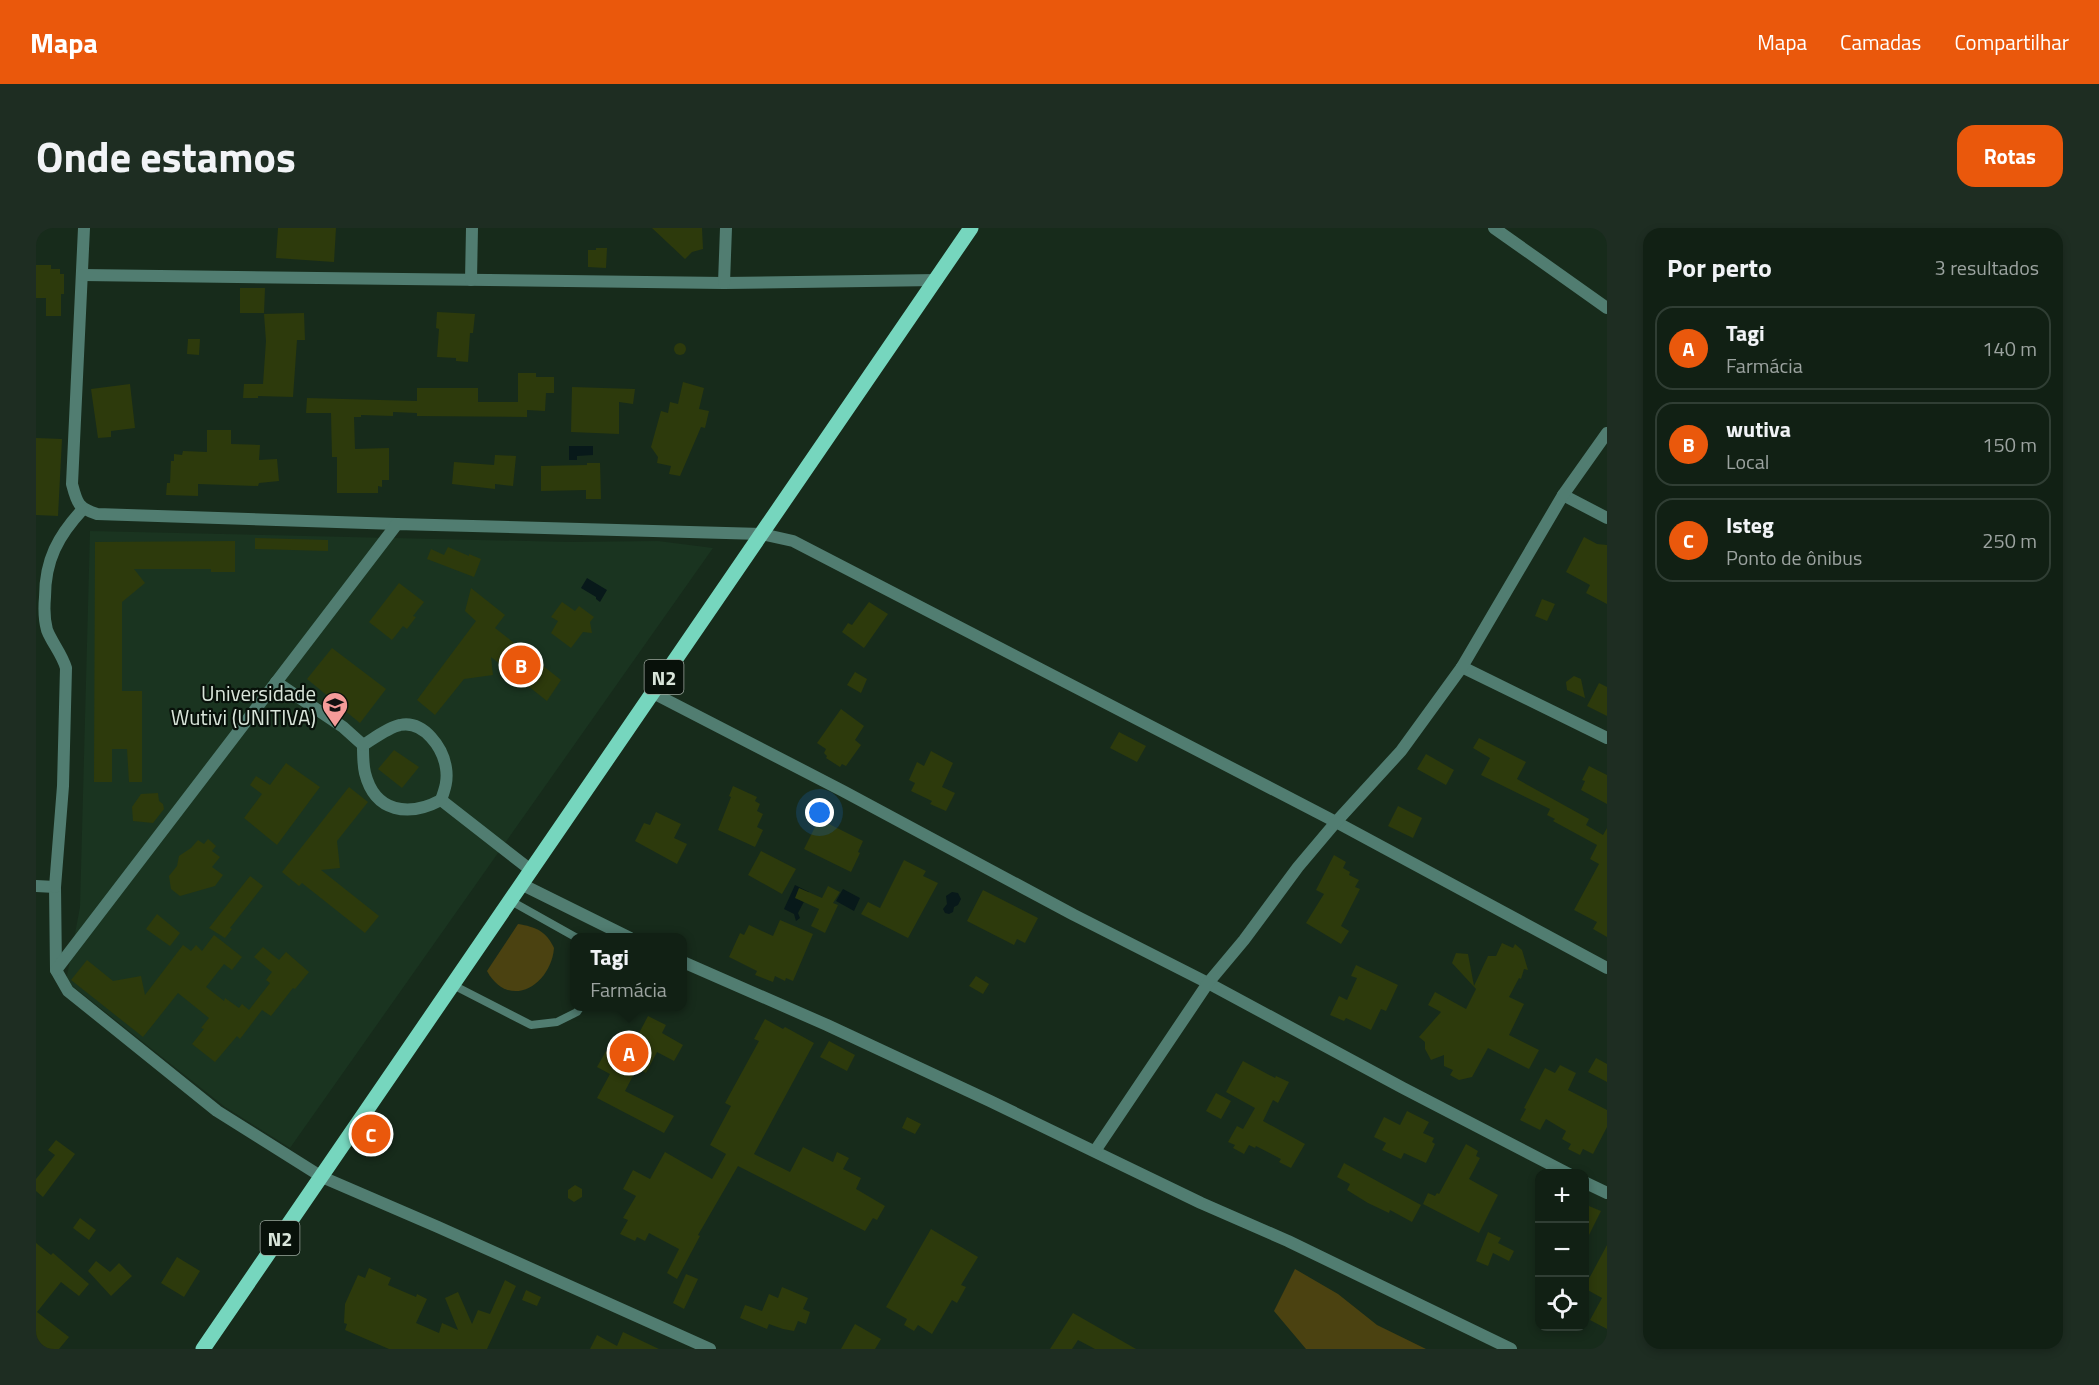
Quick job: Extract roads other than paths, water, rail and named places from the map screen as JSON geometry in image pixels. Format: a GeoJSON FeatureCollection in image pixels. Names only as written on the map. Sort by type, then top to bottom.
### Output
{"type":"FeatureCollection","features":[{"type":"Feature","properties":{"kind":"main road","name":"N2"},"geometry":{"type":"LineString","coordinates":[[203,1349],[532,872],[971,228]]}},
{"type":"Feature","properties":{"kind":"street"},"geometry":{"type":"LineString","coordinates":[[84,228],[72,484],[76,500],[83,509],[97,514],[762,534],[793,541],[1336,822],[1607,968]]}},
{"type":"Feature","properties":{"kind":"street"},"geometry":{"type":"LineString","coordinates":[[471,280],[472,228]]}},
{"type":"Feature","properties":{"kind":"street"},"geometry":{"type":"LineString","coordinates":[[724,284],[726,228]]}},
{"type":"Feature","properties":{"kind":"street"},"geometry":{"type":"LineString","coordinates":[[1494,228],[1607,308]]}},
{"type":"Feature","properties":{"kind":"street"},"geometry":{"type":"LineString","coordinates":[[83,275],[724,284],[937,280]]}},
{"type":"Feature","properties":{"kind":"street"},"geometry":{"type":"LineString","coordinates":[[1095,1151],[1208,983],[1244,940],[1298,867],[1401,751],[1462,667],[1563,495],[1607,433]]}},
{"type":"Feature","properties":{"kind":"street"},"geometry":{"type":"LineString","coordinates":[[1563,495],[1607,518]]}},
{"type":"Feature","properties":{"kind":"street"},"geometry":{"type":"LineString","coordinates":[[83,509],[66,526],[49,563],[44,613],[47,628],[63,657],[66,668],[63,786],[55,887],[56,970],[68,991],[217,1112],[322,1177],[710,1349]]}},
{"type":"Feature","properties":{"kind":"street"},"geometry":{"type":"LineString","coordinates":[[56,970],[397,524]]}},
{"type":"Feature","properties":{"kind":"street"},"geometry":{"type":"LineString","coordinates":[[1462,667],[1607,738]]}},
{"type":"Feature","properties":{"kind":"street"},"geometry":{"type":"LineString","coordinates":[[276,682],[343,727],[363,745],[365,774],[375,794],[389,808],[408,810],[429,807],[441,800],[447,785],[446,767],[438,744],[419,727],[400,725],[363,745]]}},
{"type":"Feature","properties":{"kind":"street"},"geometry":{"type":"LineString","coordinates":[[653,693],[1561,1169]]}},
{"type":"Feature","properties":{"kind":"street"},"geometry":{"type":"LineString","coordinates":[[441,800],[532,872]]}},
{"type":"Feature","properties":{"kind":"street"},"geometry":{"type":"LineString","coordinates":[[523,885],[620,933]]}},
{"type":"Feature","properties":{"kind":"street"},"geometry":{"type":"LineString","coordinates":[[36,886],[55,887]]}},
{"type":"Feature","properties":{"kind":"street"},"geometry":{"type":"LineString","coordinates":[[687,964],[837,1030],[1201,1203],[1299,1246],[1511,1349]]}},
{"type":"Feature","properties":{"kind":"street"},"geometry":{"type":"LineString","coordinates":[[1589,1184],[1607,1193]]}},
{"type":"Feature","properties":{"kind":"lane"},"geometry":{"type":"LineString","coordinates":[[511,901],[570,934]]}},
{"type":"Feature","properties":{"kind":"lane"},"geometry":{"type":"LineString","coordinates":[[453,985],[531,1025],[557,1022],[578,1011]]}},
{"type":"Feature","properties":{"kind":"place","name":"wutiva"},"geometry":{"type":"Point","coordinates":[521,665]}},
{"type":"Feature","properties":{"kind":"place","name":"Universidade Wutivi (UNITIVA)"},"geometry":{"type":"Point","coordinates":[335,728]}},
{"type":"Feature","properties":{"kind":"place","name":"Tagi"},"geometry":{"type":"Point","coordinates":[629,1053]}},
{"type":"Feature","properties":{"kind":"place","name":"Isteg"},"geometry":{"type":"Point","coordinates":[371,1134]}}]}
